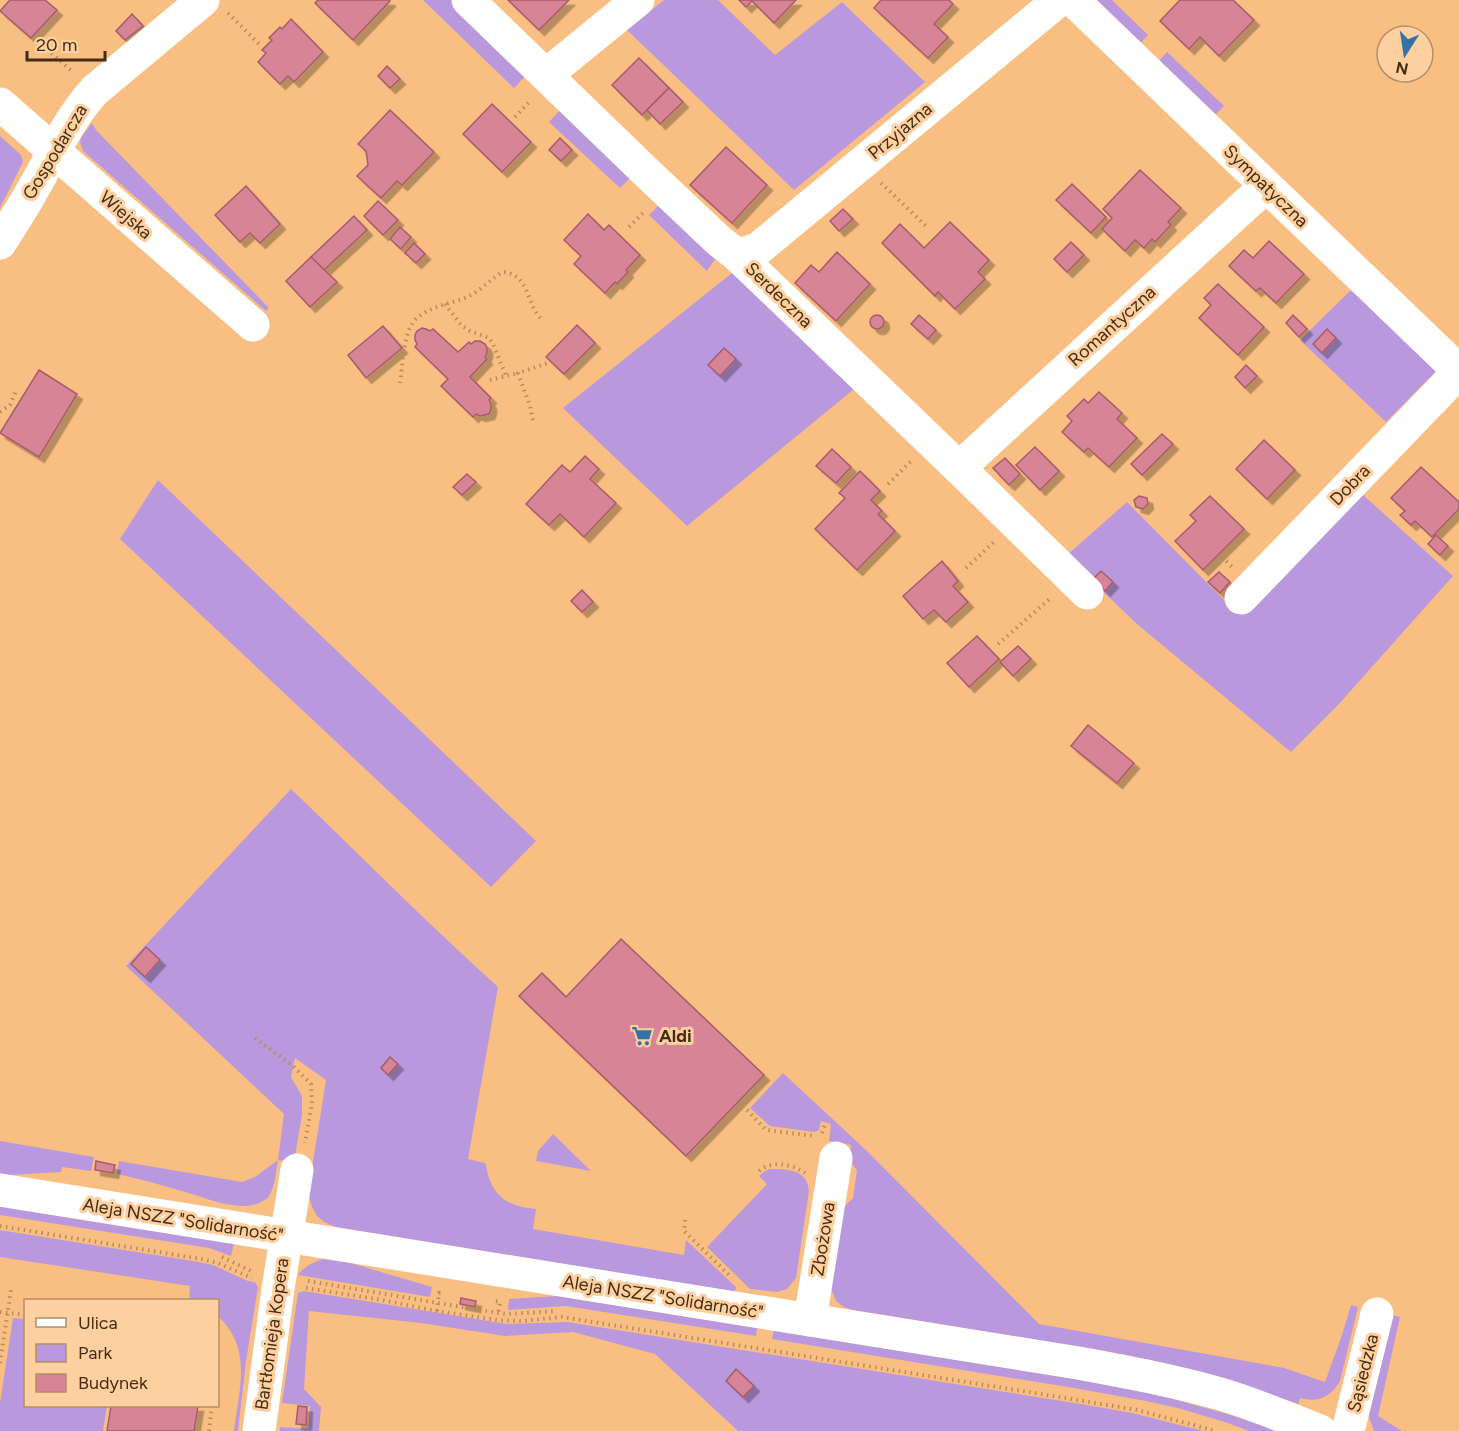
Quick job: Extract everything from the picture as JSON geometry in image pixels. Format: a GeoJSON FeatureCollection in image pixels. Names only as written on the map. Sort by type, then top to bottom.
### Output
{"type":"FeatureCollection","features":[{"type":"Feature","properties":{"kind":"street","name":"Serdeczna"},"geometry":{"type":"LineString","coordinates":[[468,0],[719,241],[737,255],[1079,586]]}},
{"type":"Feature","properties":{"kind":"street"},"geometry":{"type":"LineString","coordinates":[[546,75],[638,0]]}},
{"type":"Feature","properties":{"kind":"street","name":"Przyjazna"},"geometry":{"type":"LineString","coordinates":[[737,255],[758,249],[1059,0]]}},
{"type":"Feature","properties":{"kind":"street","name":"Sympatyczna"},"geometry":{"type":"LineString","coordinates":[[1073,0],[1459,372]]}},
{"type":"Feature","properties":{"kind":"street","name":"Gospodarcza"},"geometry":{"type":"LineString","coordinates":[[0,243],[73,118],[94,91],[215,6]]}},
{"type":"Feature","properties":{"kind":"street","name":"Wiejska"},"geometry":{"type":"LineString","coordinates":[[0,104],[253,325]]}},
{"type":"Feature","properties":{"kind":"street","name":"Romantyczna"},"geometry":{"type":"LineString","coordinates":[[959,468],[1266,186]]}},
{"type":"Feature","properties":{"kind":"street","name":"Dobra"},"geometry":{"type":"LineString","coordinates":[[1241,598],[1459,372]]}},
{"type":"Feature","properties":{"kind":"street","name":"Zbożowa"},"geometry":{"type":"LineString","coordinates":[[810,1320],[836,1158]]}},
{"type":"Feature","properties":{"kind":"street","name":"Bartłomieja Kopera"},"geometry":{"type":"LineString","coordinates":[[259,1431],[297,1170]]}},
{"type":"Feature","properties":{"kind":"street","name":"Aleja NSZZ \"Solidarność\""},"geometry":{"type":"LineString","coordinates":[[0,1190],[1055,1359],[1142,1375],[1224,1395],[1320,1431]]}},
{"type":"Feature","properties":{"kind":"street","name":"Sąsiedzka"},"geometry":{"type":"LineString","coordinates":[[1348,1431],[1377,1314]]}},
{"type":"Feature","properties":{"kind":"path"},"geometry":{"type":"LineString","coordinates":[[215,6],[261,46]]}},
{"type":"Feature","properties":{"kind":"path"},"geometry":{"type":"LineString","coordinates":[[38,41],[94,91]]}},
{"type":"Feature","properties":{"kind":"path"},"geometry":{"type":"LineString","coordinates":[[861,163],[928,228]]}},
{"type":"Feature","properties":{"kind":"path"},"geometry":{"type":"LineString","coordinates":[[400,383],[408,333],[412,324],[423,314],[472,294],[503,272],[508,272],[526,287],[531,303],[541,319]]}},
{"type":"Feature","properties":{"kind":"path"},"geometry":{"type":"LineString","coordinates":[[445,304],[461,325],[489,338],[506,376]]}},
{"type":"Feature","properties":{"kind":"path"},"geometry":{"type":"LineString","coordinates":[[490,380],[548,363]]}},
{"type":"Feature","properties":{"kind":"path"},"geometry":{"type":"LineString","coordinates":[[518,373],[533,420]]}},
{"type":"Feature","properties":{"kind":"path"},"geometry":{"type":"LineString","coordinates":[[0,412],[10,405],[16,391]]}},
{"type":"Feature","properties":{"kind":"path"},"geometry":{"type":"LineString","coordinates":[[966,568],[1015,522]]}},
{"type":"Feature","properties":{"kind":"path"},"geometry":{"type":"LineString","coordinates":[[998,644],[1079,586]]}},
{"type":"Feature","properties":{"kind":"path"},"geometry":{"type":"LineString","coordinates":[[255,1038],[293,1066],[311,1084],[312,1103],[303,1155],[297,1170]]}},
{"type":"Feature","properties":{"kind":"path"},"geometry":{"type":"LineString","coordinates":[[747,1110],[766,1130],[817,1136],[822,1133],[825,1124]]}},
{"type":"Feature","properties":{"kind":"path"},"geometry":{"type":"LineString","coordinates":[[685,1220],[684,1231],[737,1283]]}},
{"type":"Feature","properties":{"kind":"path"},"geometry":{"type":"LineString","coordinates":[[0,1226],[201,1259],[218,1263],[255,1280],[261,1287],[279,1283],[382,1293],[507,1314],[563,1310]]}},
{"type":"Feature","properties":{"kind":"path"},"geometry":{"type":"LineString","coordinates":[[220,1256],[294,1292],[296,1288],[301,1287],[497,1320],[522,1321],[562,1317],[1137,1410],[1216,1431]]}},
{"type":"Feature","properties":{"kind":"path"},"geometry":{"type":"LineString","coordinates":[[0,1363],[11,1290]]}},
{"type":"Feature","properties":{"kind":"path"},"geometry":{"type":"LineString","coordinates":[[437,1311],[439,1293],[449,1294]]}},
{"type":"Feature","properties":{"kind":"path"},"geometry":{"type":"LineString","coordinates":[[490,1300],[500,1302],[497,1320]]}},
{"type":"Feature","properties":{"kind":"path"},"geometry":{"type":"LineString","coordinates":[[0,1312],[24,1316]]}},
{"type":"Feature","properties":{"kind":"path"},"geometry":{"type":"LineString","coordinates":[[209,1431],[212,1407]]}},
{"type":"Feature","properties":{"kind":"green space"},"geometry":{"type":"Polygon","coordinates":[[[423,0],[459,0],[531,70],[514,88],[423,0]]]}},
{"type":"Feature","properties":{"kind":"green space"},"geometry":{"type":"Polygon","coordinates":[[[664,0],[718,0],[775,55],[842,2],[925,82],[794,190],[627,30],[664,0]]]}},
{"type":"Feature","properties":{"kind":"green space"},"geometry":{"type":"Polygon","coordinates":[[[1086,0],[1112,0],[1148,35],[1136,48],[1086,0]]]}},
{"type":"Feature","properties":{"kind":"green space"},"geometry":{"type":"Polygon","coordinates":[[[1167,52],[1224,106],[1210,120],[1154,66],[1167,52]]]}},
{"type":"Feature","properties":{"kind":"green space"},"geometry":{"type":"Polygon","coordinates":[[[562,108],[633,175],[620,188],[549,122],[562,108]]]}},
{"type":"Feature","properties":{"kind":"green space"},"geometry":{"type":"Polygon","coordinates":[[[92,123],[96,130],[269,308],[266,311],[83,151],[80,142],[92,123]]]}},
{"type":"Feature","properties":{"kind":"green space"},"geometry":{"type":"Polygon","coordinates":[[[0,136],[21,155],[23,162],[0,208],[0,136]]]}},
{"type":"Feature","properties":{"kind":"green space"},"geometry":{"type":"Polygon","coordinates":[[[666,198],[715,259],[707,271],[649,215],[666,198]]]}},
{"type":"Feature","properties":{"kind":"green space"},"geometry":{"type":"Polygon","coordinates":[[[737,269],[859,385],[687,526],[563,408],[737,269]]]}},
{"type":"Feature","properties":{"kind":"green space"},"geometry":{"type":"Polygon","coordinates":[[[1352,289],[1437,370],[1386,422],[1300,340],[1352,289]]]}},
{"type":"Feature","properties":{"kind":"green space"},"geometry":{"type":"Polygon","coordinates":[[[158,480],[536,841],[491,887],[120,539],[158,480]]]}},
{"type":"Feature","properties":{"kind":"green space"},"geometry":{"type":"Polygon","coordinates":[[[1362,494],[1453,576],[1338,705],[1291,752],[1137,624],[1066,556],[1127,502],[1238,614],[1362,494]]]}},
{"type":"Feature","properties":{"kind":"green space"},"geometry":{"type":"Polygon","coordinates":[[[291,789],[419,914],[498,987],[468,1159],[485,1163],[492,1186],[497,1192],[507,1201],[520,1207],[536,1209],[533,1229],[684,1255],[686,1240],[736,1287],[735,1292],[336,1227],[324,1222],[312,1207],[309,1187],[326,1080],[295,1058],[291,1077],[302,1096],[302,1115],[294,1162],[278,1160],[284,1114],[126,966],[291,789]]]}},
{"type":"Feature","properties":{"kind":"green space"},"geometry":{"type":"Polygon","coordinates":[[[783,1073],[868,1152],[1039,1324],[1284,1368],[1325,1382],[1351,1305],[1358,1307],[1340,1381],[1328,1395],[1313,1400],[1300,1398],[1298,1404],[1236,1383],[1160,1362],[844,1307],[836,1301],[830,1286],[843,1208],[853,1198],[857,1170],[851,1158],[851,1145],[829,1141],[831,1124],[821,1121],[819,1130],[814,1132],[770,1126],[750,1108],[783,1073]]]}},
{"type":"Feature","properties":{"kind":"green space"},"geometry":{"type":"Polygon","coordinates":[[[553,1134],[591,1171],[536,1161],[538,1151],[553,1134]]]}},
{"type":"Feature","properties":{"kind":"green space"},"geometry":{"type":"Polygon","coordinates":[[[0,1141],[94,1157],[91,1171],[62,1167],[61,1172],[9,1175],[0,1173],[0,1141]]]}},
{"type":"Feature","properties":{"kind":"green space"},"geometry":{"type":"Polygon","coordinates":[[[278,1160],[274,1184],[269,1196],[261,1202],[246,1206],[221,1203],[117,1174],[119,1161],[242,1182],[255,1177],[278,1160]]]}},
{"type":"Feature","properties":{"kind":"green space"},"geometry":{"type":"Polygon","coordinates":[[[770,1169],[790,1170],[801,1174],[805,1178],[809,1191],[796,1278],[787,1289],[777,1292],[750,1289],[707,1247],[767,1184],[759,1176],[770,1169]]]}},
{"type":"Feature","properties":{"kind":"green space"},"geometry":{"type":"Polygon","coordinates":[[[0,1206],[234,1243],[231,1256],[209,1248],[0,1215],[0,1206]]]}},
{"type":"Feature","properties":{"kind":"green space"},"geometry":{"type":"Polygon","coordinates":[[[0,1230],[199,1262],[213,1265],[255,1282],[258,1287],[238,1431],[234,1431],[240,1385],[240,1356],[229,1329],[219,1317],[219,1299],[189,1299],[190,1286],[0,1257],[0,1230]]]}},
{"type":"Feature","properties":{"kind":"green space"},"geometry":{"type":"Polygon","coordinates":[[[323,1259],[347,1262],[432,1287],[430,1297],[298,1275],[309,1265],[323,1259]]]}},
{"type":"Feature","properties":{"kind":"green space"},"geometry":{"type":"Polygon","coordinates":[[[304,1291],[507,1324],[567,1322],[1081,1404],[1132,1413],[1204,1431],[738,1431],[655,1354],[573,1332],[505,1336],[421,1323],[309,1311],[304,1389],[321,1407],[319,1431],[280,1431],[280,1427],[308,1429],[310,1406],[282,1403],[298,1293],[304,1291]]]}},
{"type":"Feature","properties":{"kind":"green space"},"geometry":{"type":"Polygon","coordinates":[[[558,1296],[757,1328],[756,1336],[566,1306],[508,1310],[509,1299],[558,1296]]]}},
{"type":"Feature","properties":{"kind":"green space"},"geometry":{"type":"Polygon","coordinates":[[[1390,1315],[1400,1317],[1378,1416],[1402,1431],[1374,1431],[1368,1414],[1390,1315]]]}},
{"type":"Feature","properties":{"kind":"green space"},"geometry":{"type":"Polygon","coordinates":[[[13,1318],[24,1319],[24,1407],[107,1407],[103,1431],[0,1431],[0,1403],[13,1318]]]}},
{"type":"Feature","properties":{"kind":"green space"},"geometry":{"type":"Polygon","coordinates":[[[774,1330],[1151,1393],[1231,1415],[1278,1431],[1249,1431],[1178,1408],[1146,1401],[772,1339],[774,1330]]]}},
{"type":"Feature","properties":{"kind":"building"},"geometry":{"type":"Polygon","coordinates":[[[10,0],[45,0],[57,10],[31,38],[0,11],[10,0]]]}},
{"type":"Feature","properties":{"kind":"building"},"geometry":{"type":"Polygon","coordinates":[[[318,0],[390,1],[353,40],[315,3],[318,0]]]}},
{"type":"Feature","properties":{"kind":"building"},"geometry":{"type":"Polygon","coordinates":[[[508,0],[569,0],[539,30],[508,0]]]}},
{"type":"Feature","properties":{"kind":"building"},"geometry":{"type":"Polygon","coordinates":[[[739,0],[796,0],[774,23],[752,1],[746,7],[739,0]]]}},
{"type":"Feature","properties":{"kind":"building"},"geometry":{"type":"Polygon","coordinates":[[[881,0],[949,0],[953,4],[934,24],[948,37],[928,58],[874,8],[881,0]]]}},
{"type":"Feature","properties":{"kind":"building"},"geometry":{"type":"Polygon","coordinates":[[[1180,0],[1233,0],[1254,20],[1219,56],[1200,37],[1189,49],[1160,21],[1180,0]]]}},
{"type":"Feature","properties":{"kind":"building"},"geometry":{"type":"Polygon","coordinates":[[[132,14],[143,26],[125,40],[116,31],[132,14]]]}},
{"type":"Feature","properties":{"kind":"building"},"geometry":{"type":"Polygon","coordinates":[[[291,19],[323,52],[294,82],[288,76],[280,84],[258,62],[266,53],[262,50],[272,40],[269,38],[291,19]]]}},
{"type":"Feature","properties":{"kind":"building"},"geometry":{"type":"Polygon","coordinates":[[[639,58],[669,88],[642,115],[612,85],[639,58]]]}},
{"type":"Feature","properties":{"kind":"building"},"geometry":{"type":"Polygon","coordinates":[[[387,66],[400,79],[390,88],[378,76],[387,66]]]}},
{"type":"Feature","properties":{"kind":"building"},"geometry":{"type":"Polygon","coordinates":[[[669,88],[683,102],[660,124],[647,110],[669,88]]]}},
{"type":"Feature","properties":{"kind":"building"},"geometry":{"type":"Polygon","coordinates":[[[492,104],[531,142],[502,172],[463,134],[492,104]]]}},
{"type":"Feature","properties":{"kind":"building"},"geometry":{"type":"Polygon","coordinates":[[[390,110],[434,152],[402,185],[397,181],[381,198],[357,176],[368,165],[366,151],[358,144],[390,110]]]}},
{"type":"Feature","properties":{"kind":"building"},"geometry":{"type":"Polygon","coordinates":[[[560,138],[572,150],[561,161],[549,150],[560,138]]]}},
{"type":"Feature","properties":{"kind":"building"},"geometry":{"type":"Polygon","coordinates":[[[726,147],[767,185],[732,223],[690,185],[726,147]]]}},
{"type":"Feature","properties":{"kind":"building"},"geometry":{"type":"Polygon","coordinates":[[[1140,170],[1181,208],[1168,222],[1171,225],[1155,242],[1152,239],[1144,248],[1135,240],[1125,251],[1102,229],[1112,218],[1103,209],[1140,170]]]}},
{"type":"Feature","properties":{"kind":"building"},"geometry":{"type":"Polygon","coordinates":[[[1072,184],[1106,217],[1091,233],[1056,200],[1072,184]]]}},
{"type":"Feature","properties":{"kind":"building"},"geometry":{"type":"Polygon","coordinates":[[[246,186],[280,224],[260,243],[250,233],[240,242],[215,215],[246,186]]]}},
{"type":"Feature","properties":{"kind":"building"},"geometry":{"type":"Polygon","coordinates":[[[378,201],[398,220],[383,235],[364,216],[378,201]]]}},
{"type":"Feature","properties":{"kind":"building"},"geometry":{"type":"Polygon","coordinates":[[[843,209],[853,219],[839,231],[830,221],[843,209]]]}},
{"type":"Feature","properties":{"kind":"building"},"geometry":{"type":"Polygon","coordinates":[[[588,214],[604,230],[609,225],[640,255],[617,284],[615,282],[605,293],[574,264],[581,256],[564,240],[588,214]]]}},
{"type":"Feature","properties":{"kind":"building"},"geometry":{"type":"Polygon","coordinates":[[[354,216],[367,230],[324,270],[311,257],[354,216]]]}},
{"type":"Feature","properties":{"kind":"building"},"geometry":{"type":"Polygon","coordinates":[[[950,222],[989,260],[978,272],[985,279],[955,309],[938,292],[935,296],[882,243],[900,224],[924,248],[950,222]]]}},
{"type":"Feature","properties":{"kind":"building"},"geometry":{"type":"Polygon","coordinates":[[[400,227],[411,237],[401,249],[390,239],[400,227]]]}},
{"type":"Feature","properties":{"kind":"building"},"geometry":{"type":"Polygon","coordinates":[[[1269,241],[1304,274],[1276,303],[1260,288],[1256,291],[1229,266],[1244,250],[1253,258],[1269,241]]]}},
{"type":"Feature","properties":{"kind":"building"},"geometry":{"type":"Polygon","coordinates":[[[1071,242],[1084,255],[1067,272],[1054,259],[1071,242]]]}},
{"type":"Feature","properties":{"kind":"building"},"geometry":{"type":"Polygon","coordinates":[[[414,243],[425,254],[416,263],[405,253],[414,243]]]}},
{"type":"Feature","properties":{"kind":"building"},"geometry":{"type":"Polygon","coordinates":[[[837,252],[870,284],[836,321],[795,283],[811,265],[819,272],[837,252]]]}},
{"type":"Feature","properties":{"kind":"building"},"geometry":{"type":"Polygon","coordinates":[[[311,257],[337,282],[310,307],[286,281],[311,257]]]}},
{"type":"Feature","properties":{"kind":"building"},"geometry":{"type":"Polygon","coordinates":[[[1218,284],[1264,327],[1238,355],[1199,318],[1211,305],[1204,298],[1218,284]]]}},
{"type":"Feature","properties":{"kind":"building"},"geometry":{"type":"Polygon","coordinates":[[[877,315],[882,317],[884,322],[882,327],[877,329],[872,327],[870,322],[872,317],[877,315]]]}},
{"type":"Feature","properties":{"kind":"building"},"geometry":{"type":"Polygon","coordinates":[[[919,315],[936,330],[928,339],[911,324],[919,315]]]}},
{"type":"Feature","properties":{"kind":"building"},"geometry":{"type":"Polygon","coordinates":[[[1293,315],[1307,329],[1299,337],[1286,323],[1293,315]]]}},
{"type":"Feature","properties":{"kind":"building"},"geometry":{"type":"Polygon","coordinates":[[[577,325],[595,343],[564,374],[546,357],[577,325]]]}},
{"type":"Feature","properties":{"kind":"building"},"geometry":{"type":"Polygon","coordinates":[[[383,326],[402,348],[366,378],[348,355],[383,326]]]}},
{"type":"Feature","properties":{"kind":"building"},"geometry":{"type":"Polygon","coordinates":[[[422,328],[430,331],[433,329],[458,352],[469,342],[471,344],[480,341],[485,344],[487,359],[470,377],[491,398],[489,414],[480,416],[476,414],[473,417],[441,386],[448,379],[415,347],[417,344],[415,335],[422,328]]]}},
{"type":"Feature","properties":{"kind":"building"},"geometry":{"type":"Polygon","coordinates":[[[1327,329],[1336,338],[1322,353],[1313,344],[1327,329]]]}},
{"type":"Feature","properties":{"kind":"building"},"geometry":{"type":"Polygon","coordinates":[[[724,348],[736,359],[720,376],[708,365],[724,348]]]}},
{"type":"Feature","properties":{"kind":"building"},"geometry":{"type":"Polygon","coordinates":[[[1246,365],[1257,376],[1245,388],[1235,377],[1246,365]]]}},
{"type":"Feature","properties":{"kind":"building"},"geometry":{"type":"Polygon","coordinates":[[[39,370],[77,394],[39,457],[0,433],[39,370]]]}},
{"type":"Feature","properties":{"kind":"building"},"geometry":{"type":"Polygon","coordinates":[[[1099,392],[1122,413],[1117,419],[1137,438],[1109,467],[1088,448],[1084,452],[1062,432],[1072,421],[1067,416],[1084,399],[1088,403],[1099,392]]]}},
{"type":"Feature","properties":{"kind":"building"},"geometry":{"type":"Polygon","coordinates":[[[1162,434],[1173,444],[1142,475],[1131,464],[1162,434]]]}},
{"type":"Feature","properties":{"kind":"building"},"geometry":{"type":"Polygon","coordinates":[[[1264,440],[1295,470],[1267,499],[1236,469],[1264,440]]]}},
{"type":"Feature","properties":{"kind":"building"},"geometry":{"type":"Polygon","coordinates":[[[1035,447],[1059,471],[1040,490],[1016,465],[1035,447]]]}},
{"type":"Feature","properties":{"kind":"building"},"geometry":{"type":"Polygon","coordinates":[[[832,449],[851,467],[836,483],[816,466],[832,449]]]}},
{"type":"Feature","properties":{"kind":"building"},"geometry":{"type":"Polygon","coordinates":[[[585,456],[599,469],[590,479],[616,503],[584,537],[560,514],[549,525],[526,504],[562,465],[570,472],[585,456]]]}},
{"type":"Feature","properties":{"kind":"building"},"geometry":{"type":"Polygon","coordinates":[[[1005,458],[1020,474],[1009,485],[993,468],[1005,458]]]}},
{"type":"Feature","properties":{"kind":"building"},"geometry":{"type":"Polygon","coordinates":[[[1421,467],[1459,502],[1459,509],[1432,537],[1415,521],[1411,525],[1400,515],[1405,511],[1391,498],[1421,467]]]}},
{"type":"Feature","properties":{"kind":"building"},"geometry":{"type":"Polygon","coordinates":[[[860,471],[880,491],[871,500],[882,511],[878,514],[895,531],[857,570],[815,529],[845,498],[839,493],[860,471]]]}},
{"type":"Feature","properties":{"kind":"building"},"geometry":{"type":"Polygon","coordinates":[[[467,474],[476,482],[462,495],[453,487],[467,474]]]}},
{"type":"Feature","properties":{"kind":"building"},"geometry":{"type":"Polygon","coordinates":[[[1139,496],[1147,498],[1148,504],[1143,509],[1136,507],[1134,500],[1139,496]]]}},
{"type":"Feature","properties":{"kind":"building"},"geometry":{"type":"Polygon","coordinates":[[[1210,496],[1244,529],[1203,570],[1175,541],[1196,521],[1190,515],[1210,496]]]}},
{"type":"Feature","properties":{"kind":"building"},"geometry":{"type":"Polygon","coordinates":[[[1436,535],[1448,546],[1440,555],[1428,544],[1436,535]]]}},
{"type":"Feature","properties":{"kind":"building"},"geometry":{"type":"Polygon","coordinates":[[[942,561],[958,581],[953,586],[968,602],[946,622],[934,610],[923,619],[903,596],[942,561]]]}},
{"type":"Feature","properties":{"kind":"building"},"geometry":{"type":"Polygon","coordinates":[[[1101,571],[1113,582],[1105,591],[1093,579],[1101,571]]]}},
{"type":"Feature","properties":{"kind":"building"},"geometry":{"type":"Polygon","coordinates":[[[1219,572],[1230,582],[1220,593],[1208,582],[1219,572]]]}},
{"type":"Feature","properties":{"kind":"building"},"geometry":{"type":"Polygon","coordinates":[[[582,590],[593,602],[582,612],[571,601],[582,590]]]}},
{"type":"Feature","properties":{"kind":"building"},"geometry":{"type":"Polygon","coordinates":[[[977,636],[999,659],[969,687],[947,663],[977,636]]]}},
{"type":"Feature","properties":{"kind":"building"},"geometry":{"type":"Polygon","coordinates":[[[1018,646],[1031,659],[1013,676],[1000,662],[1018,646]]]}},
{"type":"Feature","properties":{"kind":"building"},"geometry":{"type":"Polygon","coordinates":[[[1088,725],[1134,763],[1117,783],[1071,746],[1088,725]]]}},
{"type":"Feature","properties":{"kind":"building","name":"Aldi"},"geometry":{"type":"Polygon","coordinates":[[[621,939],[764,1075],[686,1156],[519,996],[542,973],[566,997],[621,939]]]}},
{"type":"Feature","properties":{"kind":"building"},"geometry":{"type":"Polygon","coordinates":[[[146,947],[160,960],[145,977],[131,964],[146,947]]]}},
{"type":"Feature","properties":{"kind":"building"},"geometry":{"type":"Polygon","coordinates":[[[390,1057],[398,1064],[388,1075],[381,1068],[390,1057]]]}},
{"type":"Feature","properties":{"kind":"building"},"geometry":{"type":"Polygon","coordinates":[[[96,1161],[115,1165],[113,1173],[95,1170],[96,1161]]]}},
{"type":"Feature","properties":{"kind":"building"},"geometry":{"type":"Polygon","coordinates":[[[461,1298],[476,1301],[475,1307],[460,1304],[461,1298]]]}},
{"type":"Feature","properties":{"kind":"building"},"geometry":{"type":"Polygon","coordinates":[[[736,1369],[754,1386],[743,1397],[726,1381],[736,1369]]]}},
{"type":"Feature","properties":{"kind":"building"},"geometry":{"type":"Polygon","coordinates":[[[298,1406],[307,1407],[306,1425],[296,1424],[298,1406]]]}},
{"type":"Feature","properties":{"kind":"building"},"geometry":{"type":"Polygon","coordinates":[[[111,1407],[198,1407],[194,1431],[107,1431],[111,1407]]]}},
{"type":"Feature","properties":{"kind":"place","name":"Aldi"},"geometry":{"type":"Point","coordinates":[642,1036]}}]}
